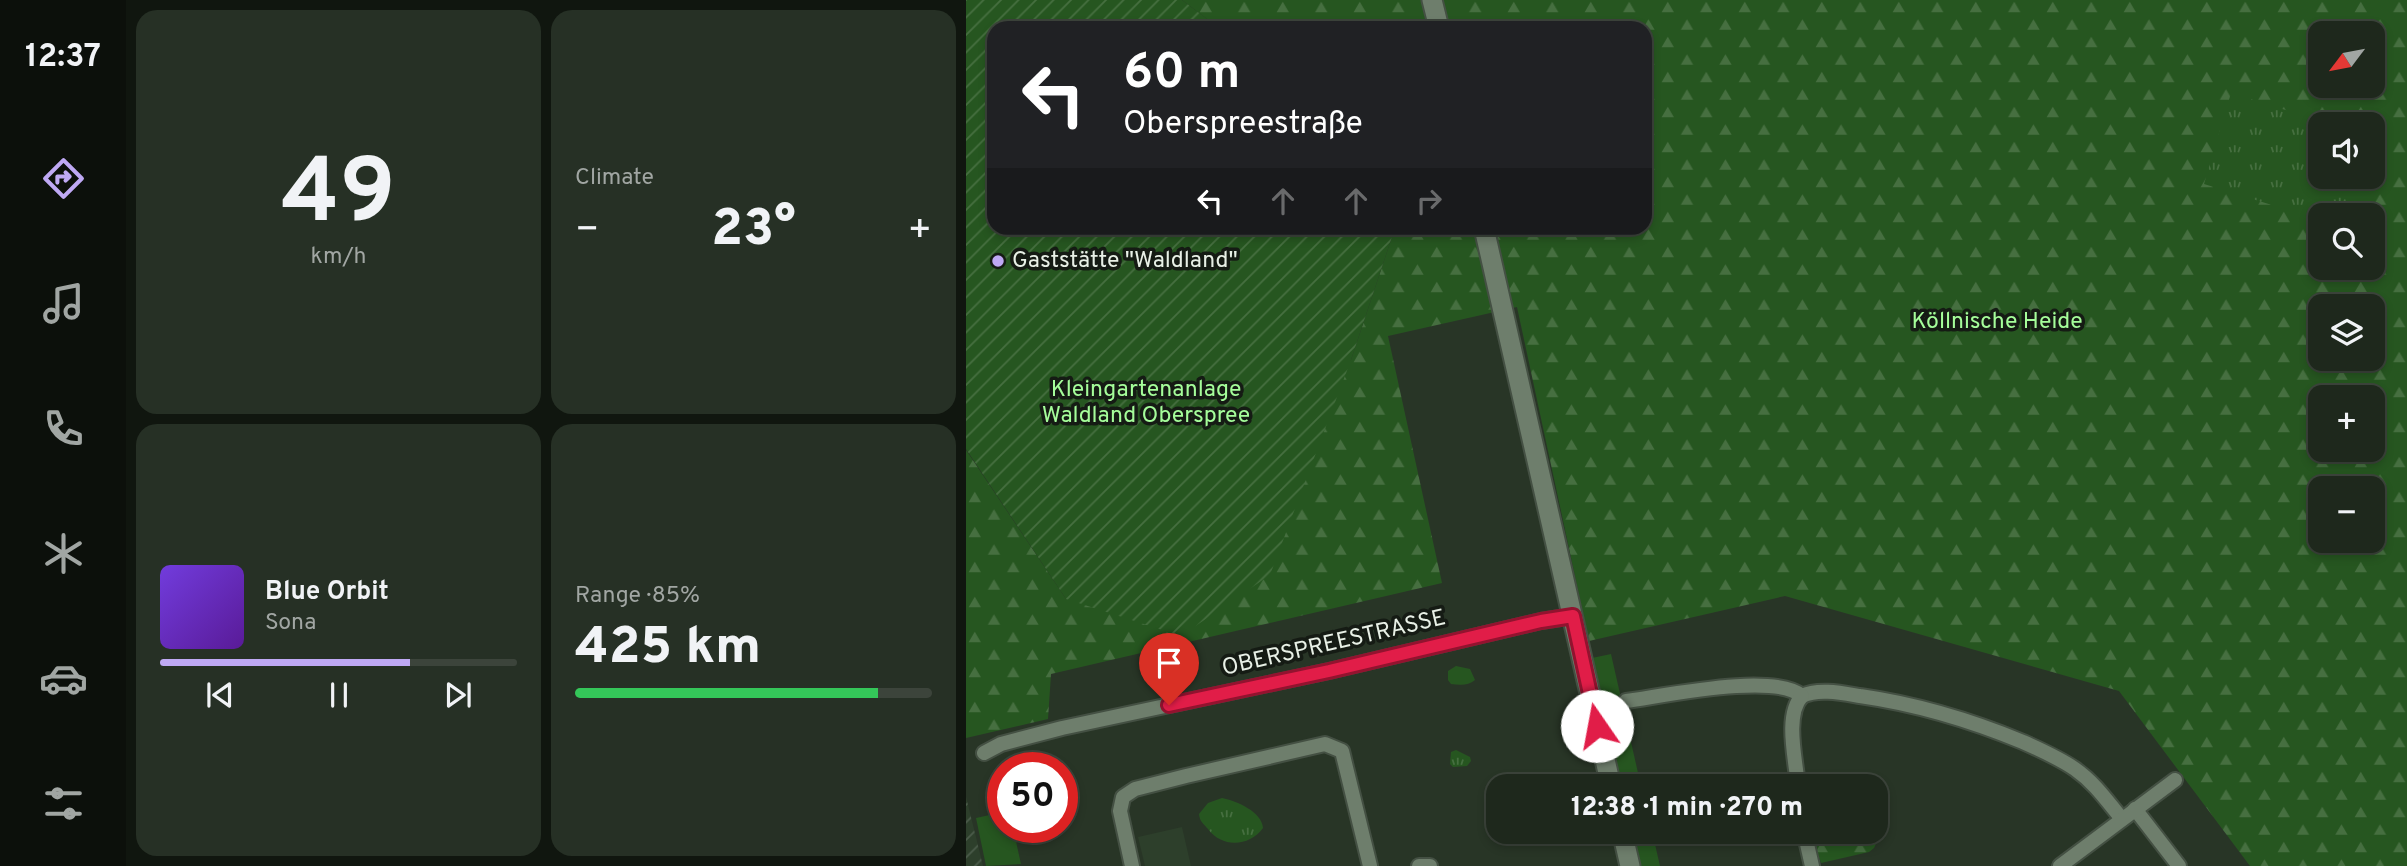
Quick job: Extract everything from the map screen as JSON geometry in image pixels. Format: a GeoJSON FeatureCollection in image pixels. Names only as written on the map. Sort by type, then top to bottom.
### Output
{"type":"FeatureCollection","features":[{"type":"Feature","properties":{"kind":"main road"},"geometry":{"type":"LineString","coordinates":[[1433,0],[1438,21]]}},
{"type":"Feature","properties":{"kind":"main road"},"geometry":{"type":"LineString","coordinates":[[1486,235],[1608,774]]}},
{"type":"Feature","properties":{"kind":"main road"},"geometry":{"type":"LineString","coordinates":[[1625,844],[1630,866]]}},
{"type":"Feature","properties":{"kind":"street","name":"OBERSPREESTRASSE"},"geometry":{"type":"LineString","coordinates":[[985,753],[1001,744],[1062,728],[1573,616]]}},
{"type":"Feature","properties":{"kind":"street"},"geometry":{"type":"LineString","coordinates":[[1626,701],[1742,685],[1787,687],[1802,696]]}},
{"type":"Feature","properties":{"kind":"street"},"geometry":{"type":"LineString","coordinates":[[1797,774],[1794,708],[1802,696],[1809,692],[1843,693],[1922,707],[1988,727],[2048,753],[2095,784],[2122,819]]}},
{"type":"Feature","properties":{"kind":"street"},"geometry":{"type":"LineString","coordinates":[[1132,866],[1120,811],[1123,797],[1135,789],[1325,744],[1342,751],[1370,866]]}},
{"type":"Feature","properties":{"kind":"street"},"geometry":{"type":"LineString","coordinates":[[2060,866],[2175,780]]}},
{"type":"Feature","properties":{"kind":"street"},"geometry":{"type":"LineString","coordinates":[[2135,809],[2179,866]]}},
{"type":"Feature","properties":{"kind":"street"},"geometry":{"type":"LineString","coordinates":[[1807,844],[1812,866]]}},
{"type":"Feature","properties":{"kind":"street"},"geometry":{"type":"LineString","coordinates":[[1419,866],[1430,866]]}},
{"type":"Feature","properties":{"kind":"shaded area"},"geometry":{"type":"Polygon","coordinates":[[[966,797],[983,866],[966,866],[966,797]]]}},
{"type":"Feature","properties":{"kind":"shaded area"},"geometry":{"type":"Polygon","coordinates":[[[1182,827],[1191,866],[1145,866],[1138,837],[1182,827]]]}},
{"type":"Feature","properties":{"kind":"green space","name":"Kleingartenanlage Waldland Oberspree"},"geometry":{"type":"Polygon","coordinates":[[[966,0],[1182,0],[1210,21],[987,21],[987,235],[1393,235],[1351,360],[1270,575],[1181,636],[1066,599],[966,449],[966,0]]]}},
{"type":"Feature","properties":{"kind":"green space","name":"Köllnische Heide"},"geometry":{"type":"Polygon","coordinates":[[[1182,0],[2407,0],[2407,866],[2250,866],[2119,691],[1785,596],[1589,641],[1517,307],[1388,336],[1442,583],[1051,674],[1048,719],[966,738],[966,450],[1066,599],[1351,360],[1393,235],[1652,235],[1652,21],[1210,21],[1182,0]]]}},
{"type":"Feature","properties":{"kind":"green space"},"geometry":{"type":"Polygon","coordinates":[[[2231,93],[2308,117],[2308,189],[2370,189],[2366,203],[2308,203],[2308,216],[2204,184],[2231,93]]]}},
{"type":"Feature","properties":{"kind":"green space"},"geometry":{"type":"Polygon","coordinates":[[[1611,654],[1638,774],[1618,774],[1592,658],[1611,654]]]}},
{"type":"Feature","properties":{"kind":"green space"},"geometry":{"type":"Polygon","coordinates":[[[1456,666],[1470,669],[1475,680],[1461,685],[1451,684],[1448,671],[1456,666]]]}},
{"type":"Feature","properties":{"kind":"green space"},"geometry":{"type":"Polygon","coordinates":[[[1456,750],[1470,757],[1471,761],[1467,766],[1453,767],[1450,764],[1451,752],[1456,750]]]}},
{"type":"Feature","properties":{"kind":"green space"},"geometry":{"type":"Polygon","coordinates":[[[1222,798],[1254,812],[1263,828],[1250,839],[1236,843],[1221,840],[1214,835],[1202,822],[1199,814],[1208,803],[1222,798]]]}},
{"type":"Feature","properties":{"kind":"green space"},"geometry":{"type":"Polygon","coordinates":[[[987,816],[987,843],[1016,843],[1021,864],[986,866],[976,818],[987,816]]]}},
{"type":"Feature","properties":{"kind":"green space"},"geometry":{"type":"Polygon","coordinates":[[[1634,844],[1655,844],[1660,866],[1639,866],[1634,844]]]}},
{"type":"Feature","properties":{"kind":"green space"},"geometry":{"type":"Polygon","coordinates":[[[1814,844],[1876,844],[1869,852],[1821,863],[1814,844]]]}},
{"type":"Feature","properties":{"kind":"place","name":"Gaststätte \"Waldland\""},"geometry":{"type":"Point","coordinates":[998,261]}},
{"type":"Feature","properties":{"kind":"route"},"geometry":{"type":"LineString","coordinates":[[1169,705],[1573,616],[1597,726]]}}]}
